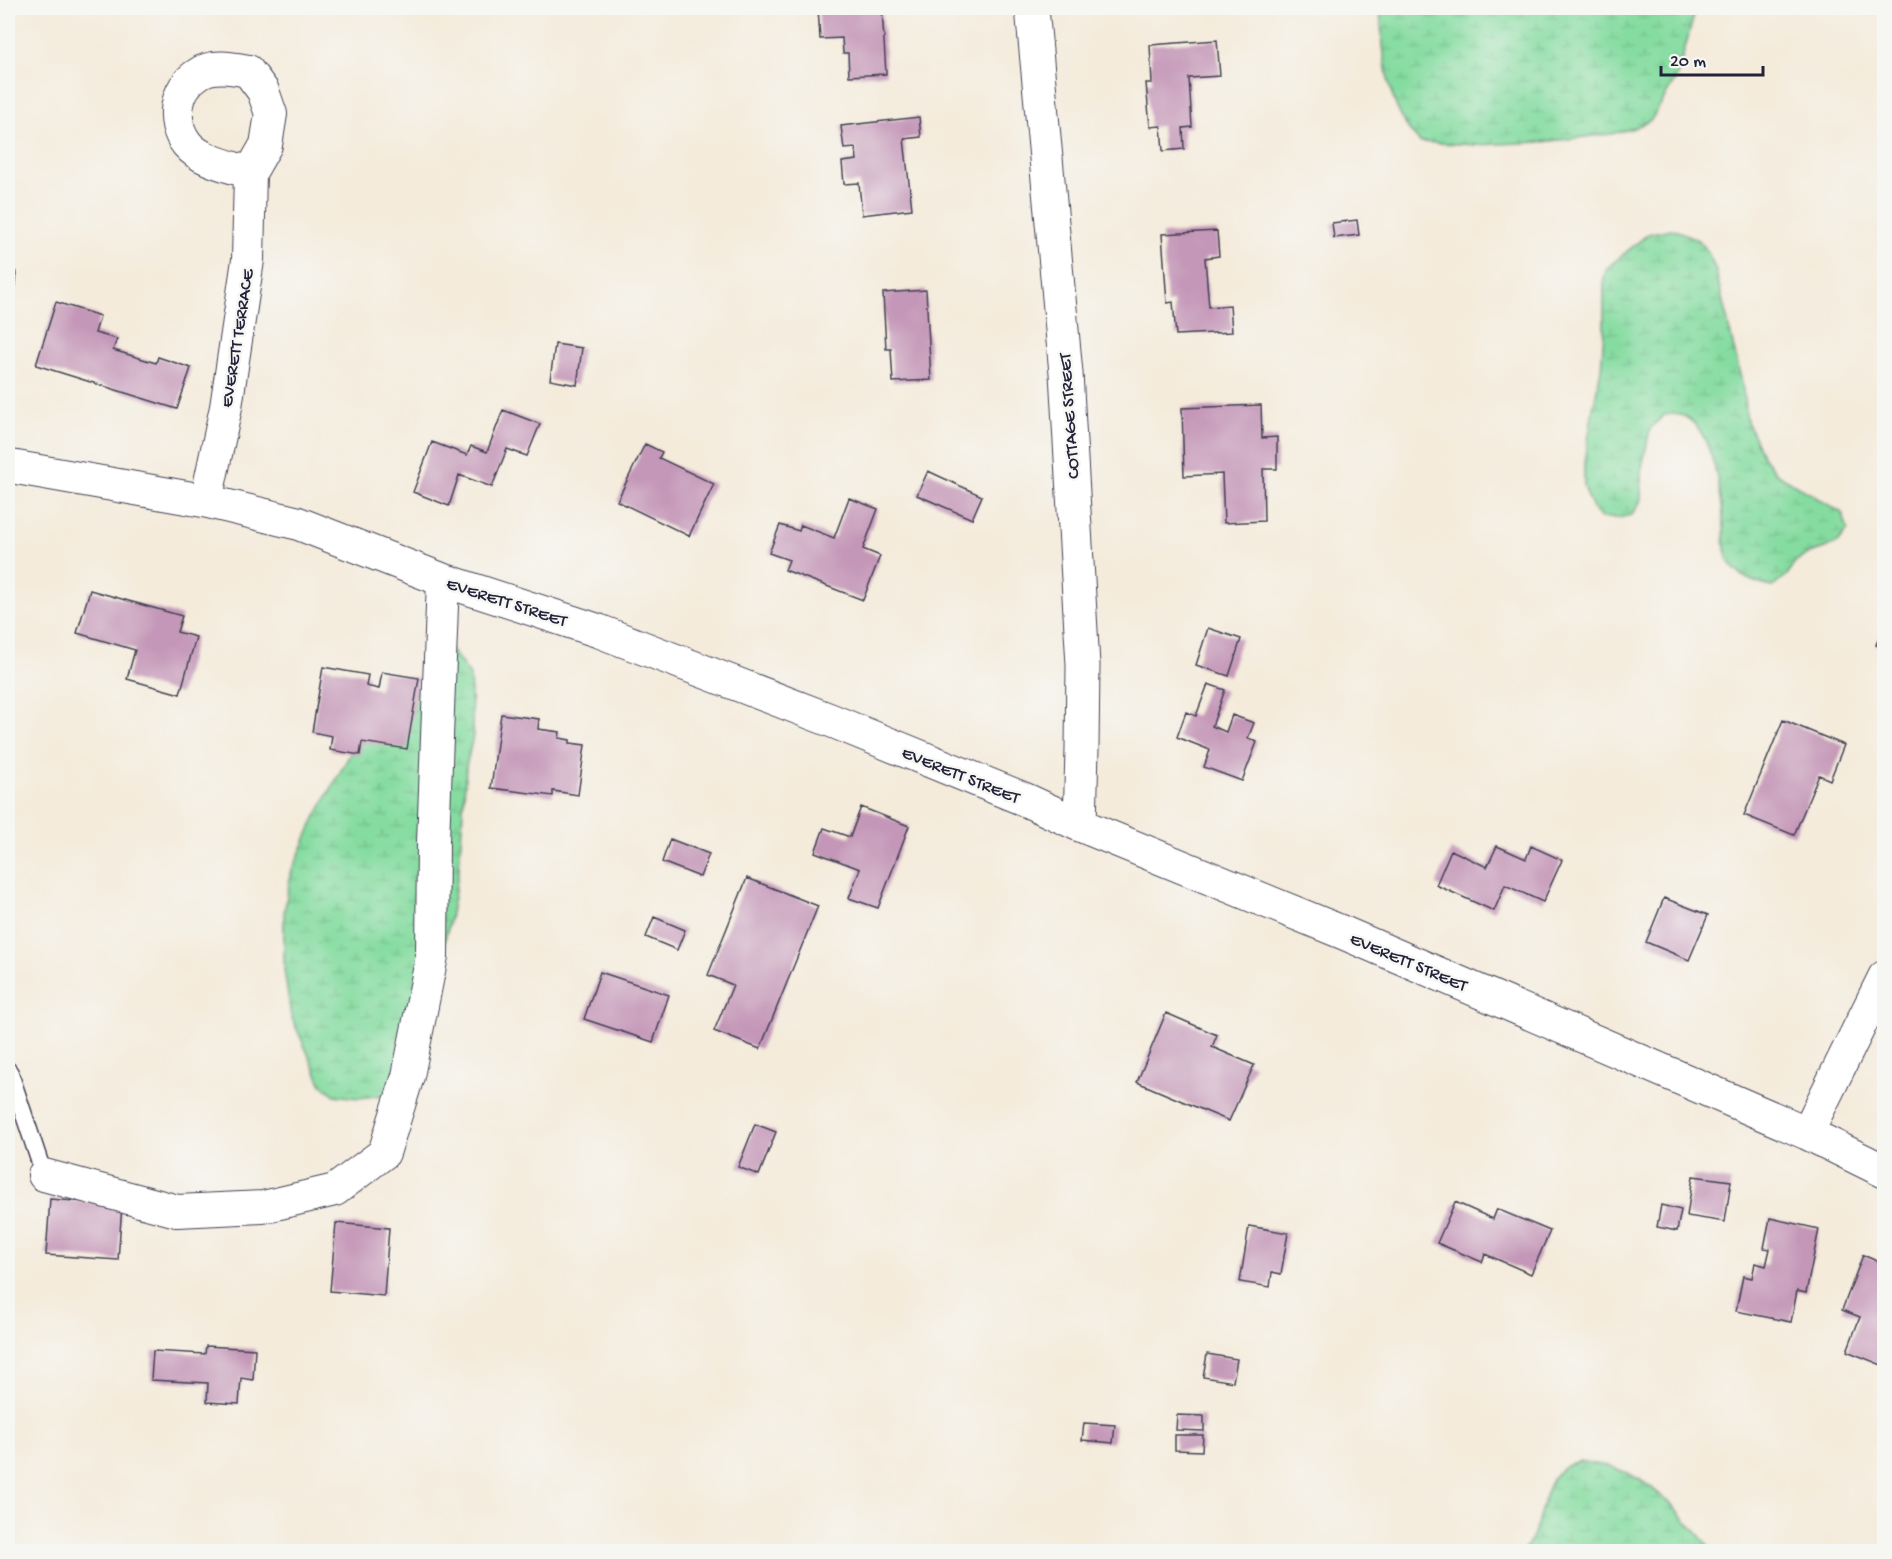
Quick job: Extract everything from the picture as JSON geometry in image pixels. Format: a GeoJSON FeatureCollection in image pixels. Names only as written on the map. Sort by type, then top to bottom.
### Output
{"type":"FeatureCollection","features":[{"type":"Feature","properties":{"kind":"street","name":"COTTAGE STREET"},"geometry":{"type":"LineString","coordinates":[[1032,8],[1066,373],[1082,643],[1083,725],[1080,825]]}},
{"type":"Feature","properties":{"kind":"street","name":"EVERETT TERRACE"},"geometry":{"type":"LineString","coordinates":[[206,501],[226,407],[248,260],[250,173]]}},
{"type":"Feature","properties":{"kind":"street","name":"EVERETT STREET"},"geometry":{"type":"LineString","coordinates":[[8,466],[206,501],[297,523],[443,580],[599,631],[874,738],[1344,933],[1807,1133],[1884,1171]]}},
{"type":"Feature","properties":{"kind":"street"},"geometry":{"type":"LineString","coordinates":[[44,1175],[177,1211],[263,1207],[335,1190],[384,1153],[408,1076],[432,956],[433,842],[443,580]]}},
{"type":"Feature","properties":{"kind":"street"},"geometry":{"type":"LineString","coordinates":[[1807,1133],[1884,977]]}},
{"type":"Feature","properties":{"kind":"lane"},"geometry":{"type":"LineString","coordinates":[[8,1070],[44,1175]]}},
{"type":"Feature","properties":{"kind":"green space"},"geometry":{"type":"Polygon","coordinates":[[[1380,8],[1696,8],[1677,77],[1651,120],[1634,128],[1611,134],[1542,142],[1477,145],[1420,142],[1408,129],[1399,113],[1388,79],[1380,8]]]}},
{"type":"Feature","properties":{"kind":"green space"},"geometry":{"type":"Polygon","coordinates":[[[1671,229],[1689,235],[1701,243],[1709,254],[1716,272],[1742,383],[1747,421],[1762,455],[1776,473],[1842,513],[1848,530],[1836,544],[1810,553],[1796,561],[1787,575],[1773,587],[1748,579],[1737,572],[1729,562],[1725,549],[1718,484],[1710,451],[1696,426],[1685,417],[1664,415],[1650,429],[1641,472],[1641,501],[1632,515],[1601,518],[1593,509],[1584,486],[1584,466],[1601,369],[1604,277],[1607,268],[1648,234],[1671,229]]]}},
{"type":"Feature","properties":{"kind":"green space"},"geometry":{"type":"Polygon","coordinates":[[[452,651],[470,675],[473,736],[466,767],[459,869],[449,924],[438,965],[397,1082],[383,1095],[359,1098],[335,1095],[322,1085],[291,1016],[284,969],[284,913],[291,873],[315,818],[360,736],[415,695],[432,678],[452,651]]]}},
{"type":"Feature","properties":{"kind":"green space"},"geometry":{"type":"Polygon","coordinates":[[[1580,1461],[1617,1469],[1645,1483],[1681,1515],[1713,1551],[1523,1551],[1533,1536],[1551,1481],[1558,1472],[1580,1461]]]}},
{"type":"Feature","properties":{"kind":"building"},"geometry":{"type":"Polygon","coordinates":[[[818,8],[882,8],[886,74],[849,76],[848,53],[843,53],[842,38],[820,39],[818,8]]]}},
{"type":"Feature","properties":{"kind":"building"},"geometry":{"type":"Polygon","coordinates":[[[1217,40],[1220,76],[1189,78],[1192,127],[1183,128],[1184,149],[1163,151],[1161,126],[1150,127],[1146,83],[1152,83],[1150,45],[1217,40]]]}},
{"type":"Feature","properties":{"kind":"building"},"geometry":{"type":"Polygon","coordinates":[[[919,117],[921,137],[904,139],[912,209],[862,215],[859,183],[844,184],[842,162],[857,160],[856,148],[844,149],[841,126],[919,117]]]}},
{"type":"Feature","properties":{"kind":"building"},"geometry":{"type":"Polygon","coordinates":[[[1357,220],[1359,235],[1334,238],[1332,223],[1357,220]]]}},
{"type":"Feature","properties":{"kind":"building"},"geometry":{"type":"Polygon","coordinates":[[[1217,231],[1219,256],[1205,258],[1209,307],[1230,305],[1232,332],[1176,335],[1173,302],[1167,303],[1162,234],[1217,231]]]}},
{"type":"Feature","properties":{"kind":"building"},"geometry":{"type":"Polygon","coordinates":[[[8,271],[16,272],[14,295],[8,295],[8,271]]]}},
{"type":"Feature","properties":{"kind":"building"},"geometry":{"type":"Polygon","coordinates":[[[926,290],[931,380],[893,382],[891,349],[886,349],[883,293],[926,290]]]}},
{"type":"Feature","properties":{"kind":"building"},"geometry":{"type":"Polygon","coordinates":[[[56,302],[100,316],[95,333],[117,339],[113,350],[156,363],[158,357],[191,368],[177,409],[36,365],[56,302]]]}},
{"type":"Feature","properties":{"kind":"building"},"geometry":{"type":"Polygon","coordinates":[[[555,344],[582,348],[577,385],[550,380],[555,344]]]}},
{"type":"Feature","properties":{"kind":"building"},"geometry":{"type":"Polygon","coordinates":[[[1261,405],[1262,438],[1277,437],[1277,469],[1263,469],[1264,521],[1224,523],[1222,474],[1184,476],[1182,408],[1261,405]]]}},
{"type":"Feature","properties":{"kind":"building"},"geometry":{"type":"Polygon","coordinates":[[[503,410],[540,424],[527,456],[507,449],[492,487],[459,475],[449,506],[413,492],[432,442],[467,455],[471,446],[487,452],[503,410]]]}},
{"type":"Feature","properties":{"kind":"building"},"geometry":{"type":"Polygon","coordinates":[[[645,444],[662,452],[659,458],[714,484],[689,536],[617,501],[645,444]]]}},
{"type":"Feature","properties":{"kind":"building"},"geometry":{"type":"Polygon","coordinates":[[[928,471],[982,496],[972,519],[917,495],[928,471]]]}},
{"type":"Feature","properties":{"kind":"building"},"geometry":{"type":"Polygon","coordinates":[[[849,498],[878,509],[863,549],[880,556],[863,600],[785,570],[789,560],[769,553],[780,525],[799,531],[801,525],[834,538],[849,498]]]}},
{"type":"Feature","properties":{"kind":"building"},"geometry":{"type":"Polygon","coordinates":[[[90,590],[182,616],[177,632],[196,637],[180,694],[127,679],[135,650],[77,633],[90,590]]]}},
{"type":"Feature","properties":{"kind":"building"},"geometry":{"type":"Polygon","coordinates":[[[1884,626],[1884,649],[1876,645],[1884,626]]]}},
{"type":"Feature","properties":{"kind":"building"},"geometry":{"type":"Polygon","coordinates":[[[1208,628],[1241,639],[1229,676],[1196,665],[1208,628]]]}},
{"type":"Feature","properties":{"kind":"building"},"geometry":{"type":"Polygon","coordinates":[[[323,667],[368,675],[366,686],[379,689],[382,672],[419,678],[407,749],[362,742],[360,755],[330,750],[332,736],[312,732],[323,667]]]}},
{"type":"Feature","properties":{"kind":"building"},"geometry":{"type":"Polygon","coordinates":[[[1208,684],[1225,690],[1212,726],[1226,732],[1232,715],[1254,723],[1248,738],[1257,742],[1242,781],[1204,767],[1210,750],[1177,737],[1186,712],[1196,716],[1208,684]]]}},
{"type":"Feature","properties":{"kind":"building"},"geometry":{"type":"Polygon","coordinates":[[[501,714],[539,719],[538,729],[560,732],[559,738],[570,740],[570,743],[585,745],[578,795],[553,791],[553,796],[491,788],[501,714]]]}},
{"type":"Feature","properties":{"kind":"building"},"geometry":{"type":"Polygon","coordinates":[[[1783,720],[1844,745],[1830,780],[1819,775],[1794,835],[1744,815],[1783,720]]]}},
{"type":"Feature","properties":{"kind":"building"},"geometry":{"type":"Polygon","coordinates":[[[861,807],[909,826],[878,908],[849,898],[860,869],[815,852],[824,828],[850,837],[861,807]]]}},
{"type":"Feature","properties":{"kind":"building"},"geometry":{"type":"Polygon","coordinates":[[[670,839],[709,854],[700,877],[662,862],[670,839]]]}},
{"type":"Feature","properties":{"kind":"building"},"geometry":{"type":"Polygon","coordinates":[[[1497,846],[1526,859],[1531,846],[1562,860],[1543,902],[1505,885],[1494,911],[1436,885],[1451,850],[1487,867],[1497,846]]]}},
{"type":"Feature","properties":{"kind":"building"},"geometry":{"type":"Polygon","coordinates":[[[747,878],[818,906],[760,1049],[714,1031],[733,985],[708,975],[747,878]]]}},
{"type":"Feature","properties":{"kind":"building"},"geometry":{"type":"Polygon","coordinates":[[[1664,898],[1708,915],[1689,960],[1646,942],[1664,898]]]}},
{"type":"Feature","properties":{"kind":"building"},"geometry":{"type":"Polygon","coordinates":[[[654,917],[685,930],[677,950],[646,937],[654,917]]]}},
{"type":"Feature","properties":{"kind":"building"},"geometry":{"type":"Polygon","coordinates":[[[600,972],[669,995],[653,1042],[584,1019],[600,972]]]}},
{"type":"Feature","properties":{"kind":"building"},"geometry":{"type":"Polygon","coordinates":[[[1166,1013],[1217,1035],[1212,1047],[1254,1065],[1229,1121],[1137,1082],[1166,1013]]]}},
{"type":"Feature","properties":{"kind":"building"},"geometry":{"type":"Polygon","coordinates":[[[755,1124],[776,1132],[759,1175],[738,1167],[755,1124]]]}},
{"type":"Feature","properties":{"kind":"building"},"geometry":{"type":"Polygon","coordinates":[[[1693,1176],[1731,1181],[1725,1222],[1687,1216],[1693,1176]]]}},
{"type":"Feature","properties":{"kind":"building"},"geometry":{"type":"Polygon","coordinates":[[[50,1199],[122,1205],[118,1260],[46,1255],[50,1199]]]}},
{"type":"Feature","properties":{"kind":"building"},"geometry":{"type":"Polygon","coordinates":[[[1455,1202],[1493,1219],[1497,1209],[1550,1231],[1531,1274],[1485,1254],[1482,1262],[1437,1243],[1455,1202]]]}},
{"type":"Feature","properties":{"kind":"building"},"geometry":{"type":"Polygon","coordinates":[[[1661,1205],[1681,1210],[1677,1231],[1657,1227],[1661,1205]]]}},
{"type":"Feature","properties":{"kind":"building"},"geometry":{"type":"Polygon","coordinates":[[[1770,1218],[1819,1229],[1806,1293],[1797,1291],[1791,1322],[1736,1311],[1743,1276],[1752,1278],[1755,1263],[1766,1266],[1770,1249],[1764,1248],[1770,1218]]]}},
{"type":"Feature","properties":{"kind":"building"},"geometry":{"type":"Polygon","coordinates":[[[336,1223],[389,1228],[384,1296],[330,1291],[336,1223]]]}},
{"type":"Feature","properties":{"kind":"building"},"geometry":{"type":"Polygon","coordinates":[[[1249,1226],[1288,1233],[1281,1274],[1272,1272],[1270,1287],[1240,1282],[1249,1226]]]}},
{"type":"Feature","properties":{"kind":"building"},"geometry":{"type":"Polygon","coordinates":[[[1863,1255],[1884,1264],[1884,1310],[1881,1320],[1884,1321],[1884,1366],[1847,1351],[1860,1317],[1842,1310],[1863,1255]]]}},
{"type":"Feature","properties":{"kind":"building"},"geometry":{"type":"Polygon","coordinates":[[[206,1346],[255,1349],[253,1380],[241,1378],[239,1404],[207,1402],[208,1383],[151,1380],[153,1351],[205,1354],[206,1346]]]}},
{"type":"Feature","properties":{"kind":"building"},"geometry":{"type":"Polygon","coordinates":[[[1207,1354],[1237,1359],[1233,1382],[1203,1377],[1207,1354]]]}},
{"type":"Feature","properties":{"kind":"building"},"geometry":{"type":"Polygon","coordinates":[[[1177,1415],[1204,1416],[1204,1431],[1176,1430],[1177,1415]]]}},
{"type":"Feature","properties":{"kind":"building"},"geometry":{"type":"Polygon","coordinates":[[[1084,1423],[1115,1425],[1113,1443],[1082,1440],[1084,1423]]]}},
{"type":"Feature","properties":{"kind":"building"},"geometry":{"type":"Polygon","coordinates":[[[1175,1435],[1203,1435],[1202,1451],[1175,1450],[1175,1435]]]}}]}
